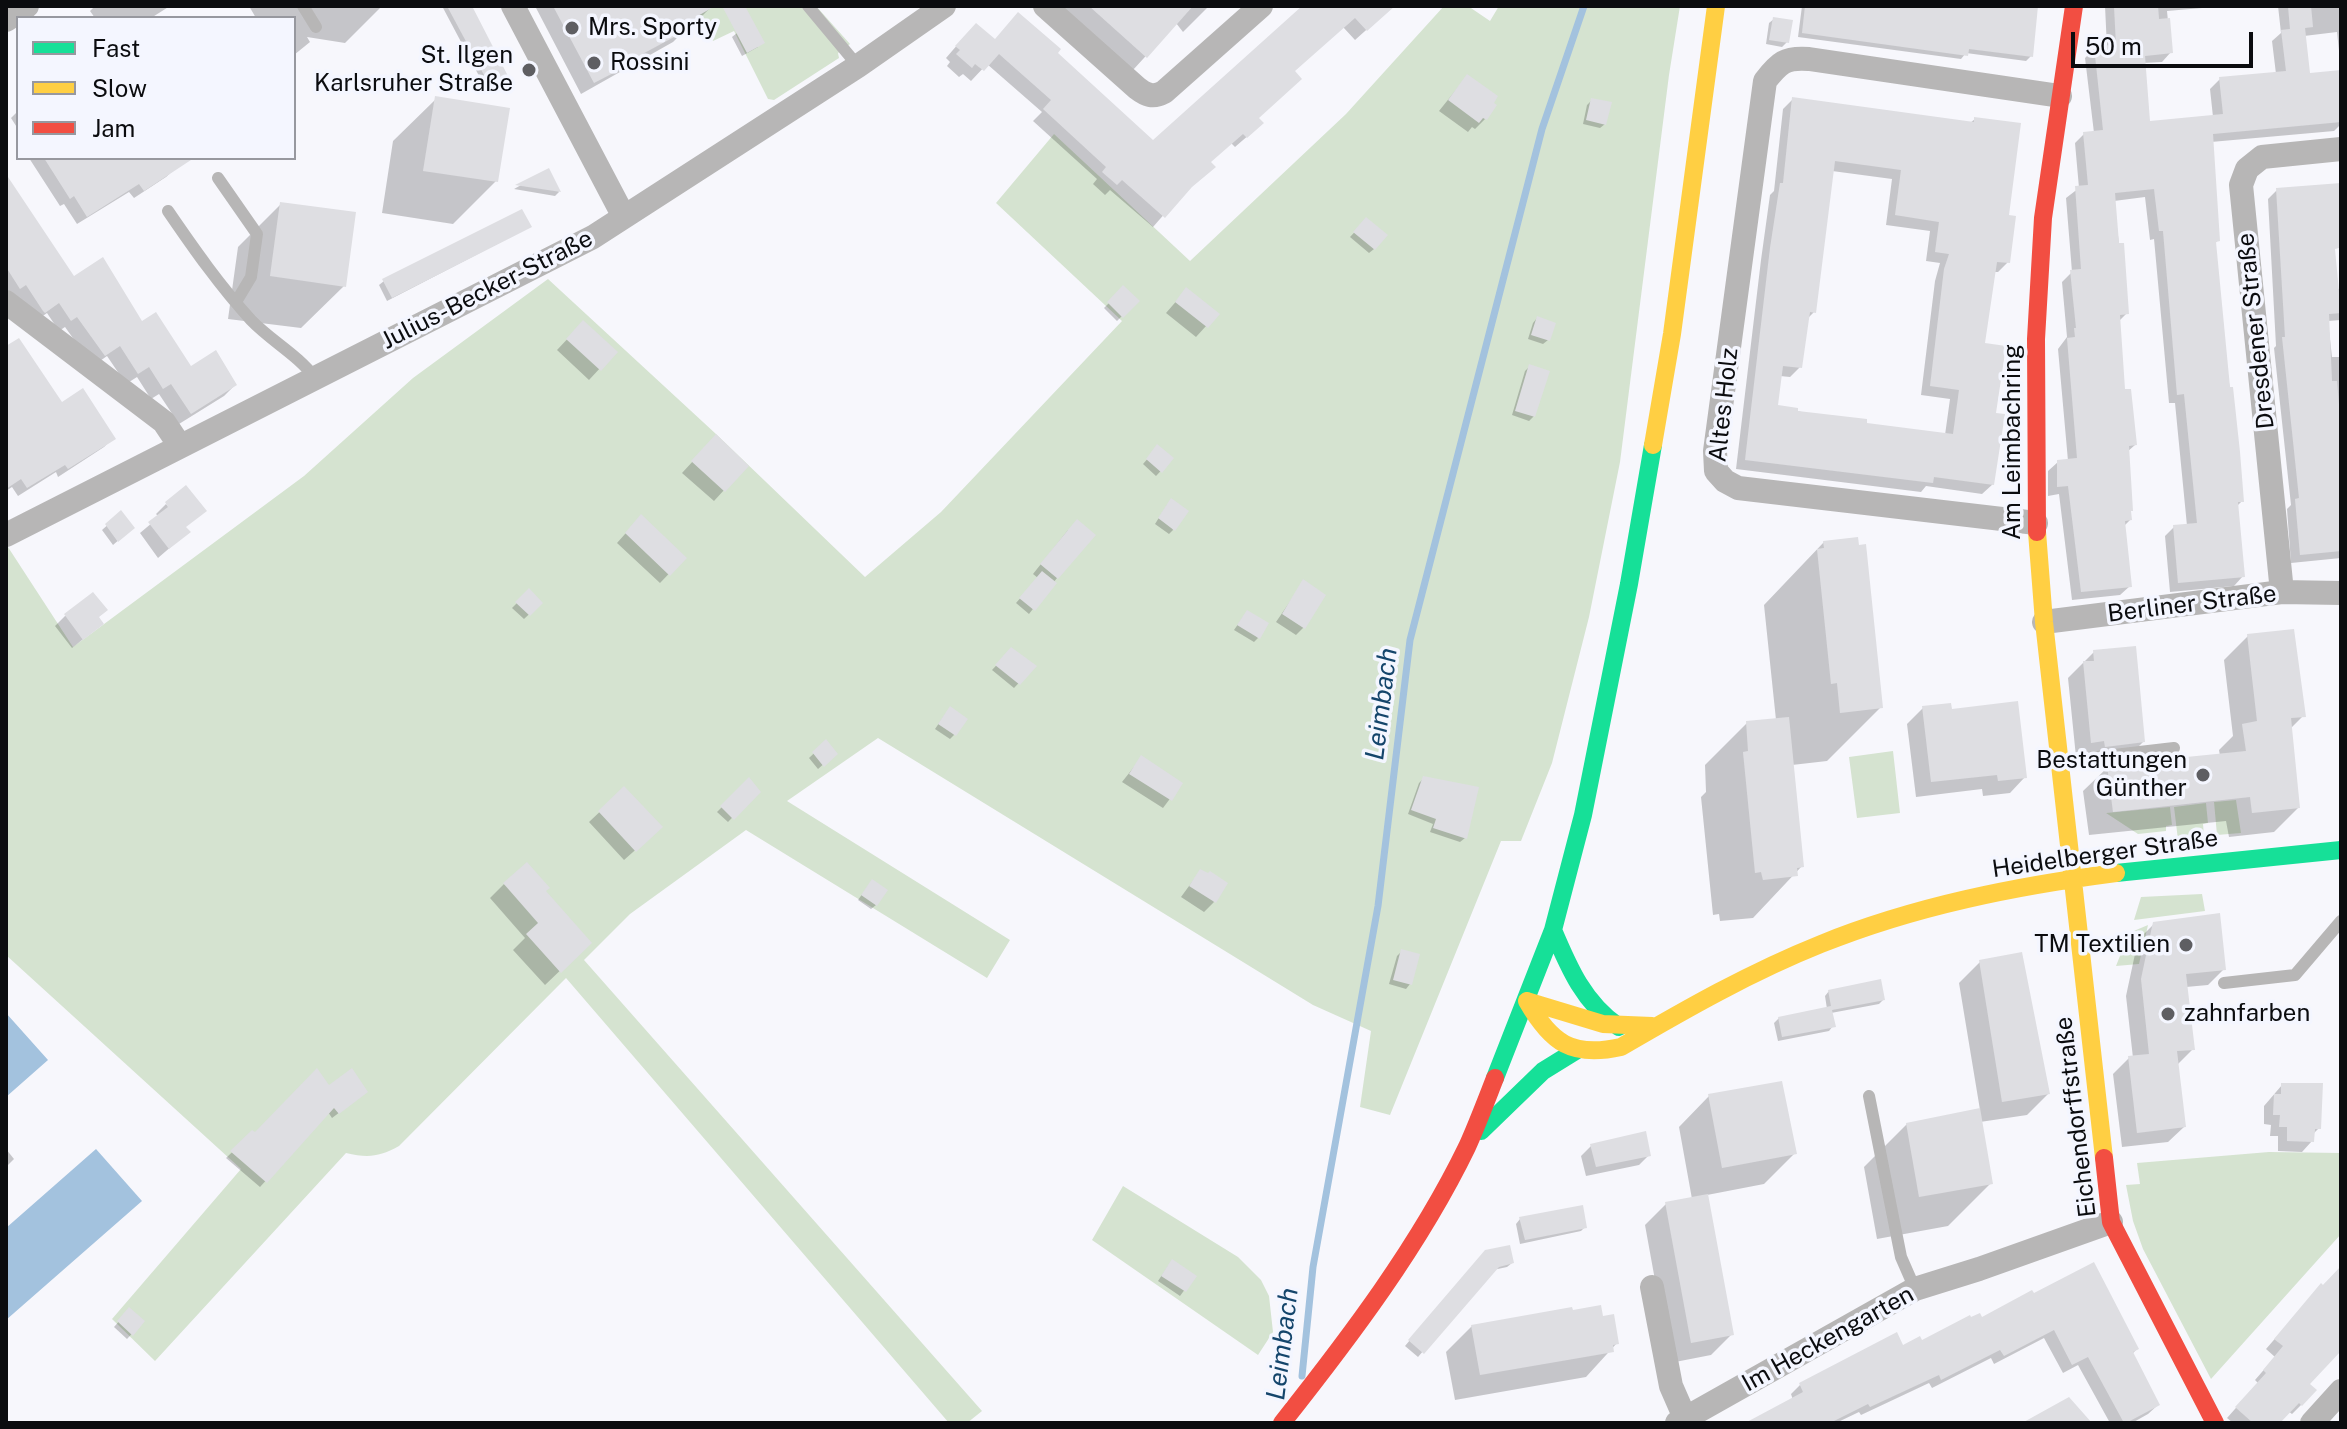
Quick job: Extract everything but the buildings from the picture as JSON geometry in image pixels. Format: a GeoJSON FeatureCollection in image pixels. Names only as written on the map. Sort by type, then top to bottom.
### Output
{"type":"FeatureCollection","features":[{"type":"Feature","properties":{"kind":"street"},"geometry":{"type":"LineString","coordinates":[[6,20],[27,6]]}},
{"type":"Feature","properties":{"kind":"street"},"geometry":{"type":"LineString","coordinates":[[513,6],[624,217]]}},
{"type":"Feature","properties":{"kind":"street","name":"Julius-Becker-Straße"},"geometry":{"type":"LineString","coordinates":[[6,535],[593,237],[851,58],[944,6]]}},
{"type":"Feature","properties":{"kind":"street"},"geometry":{"type":"LineString","coordinates":[[1045,6],[1137,88],[1146,95],[1154,96],[1164,92],[1261,6]]}},
{"type":"Feature","properties":{"kind":"street"},"geometry":{"type":"LineString","coordinates":[[1282,1423],[1370,1308],[1427,1220],[1467,1146],[1553,930],[1583,815],[1629,584],[1672,334],[1716,6]]}},
{"type":"Feature","properties":{"kind":"street","name":"Am Leimbachring"},"geometry":{"type":"LineString","coordinates":[[2071,878],[2036,523],[2036,339],[2043,218],[2074,6]]}},
{"type":"Feature","properties":{"kind":"street","name":"Altes Holz"},"geometry":{"type":"LineString","coordinates":[[2036,523],[1738,488],[1725,481],[1716,471],[1715,451],[1765,81],[1777,65],[1794,58],[1809,59],[2060,96]]}},
{"type":"Feature","properties":{"kind":"street","name":"Dresdener Straße"},"geometry":{"type":"LineString","coordinates":[[2282,592],[2241,185],[2247,169],[2262,157],[2341,149]]}},
{"type":"Feature","properties":{"kind":"street"},"geometry":{"type":"LineString","coordinates":[[6,302],[164,422],[180,446]]}},
{"type":"Feature","properties":{"kind":"street","name":"Berliner Straße"},"geometry":{"type":"LineString","coordinates":[[2044,622],[2282,592],[2341,593]]}},
{"type":"Feature","properties":{"kind":"street","name":"Heidelberger Straße"},"geometry":{"type":"LineString","coordinates":[[1577,1050],[1592,1053],[1611,1050],[1762,968],[1851,932],[1997,891],[2071,878],[2341,850]]}},
{"type":"Feature","properties":{"kind":"street","name":"Eichendorffstraße"},"geometry":{"type":"LineString","coordinates":[[2071,878],[2111,1222],[2212,1417]]}},
{"type":"Feature","properties":{"kind":"street"},"geometry":{"type":"LineString","coordinates":[[1553,930],[1588,1001],[1606,1020],[1621,1027]]}},
{"type":"Feature","properties":{"kind":"street"},"geometry":{"type":"LineString","coordinates":[[1527,1001],[1540,1025],[1554,1040],[1577,1050]]}},
{"type":"Feature","properties":{"kind":"street","name":"Heidelberger Straße"},"geometry":{"type":"LineString","coordinates":[[1527,1001],[1584,1022],[1621,1027],[1662,1025]]}},
{"type":"Feature","properties":{"kind":"street"},"geometry":{"type":"LineString","coordinates":[[1467,1146],[1534,1078],[1577,1050]]}},
{"type":"Feature","properties":{"kind":"street","name":"Im Heckengarten"},"geometry":{"type":"LineString","coordinates":[[1652,1287],[1681,1421],[1915,1289],[2111,1222]]}},
{"type":"Feature","properties":{"kind":"street"},"geometry":{"type":"LineString","coordinates":[[2312,1423],[2341,1391]]}},
{"type":"Feature","properties":{"kind":"street"},"geometry":{"type":"LineString","coordinates":[[2186,1423],[2212,1417]]}},
{"type":"Feature","properties":{"kind":"lane"},"geometry":{"type":"LineString","coordinates":[[303,6],[316,27]]}},
{"type":"Feature","properties":{"kind":"lane"},"geometry":{"type":"LineString","coordinates":[[808,6],[851,58]]}},
{"type":"Feature","properties":{"kind":"lane"},"geometry":{"type":"LineString","coordinates":[[218,178],[257,234],[251,277],[236,302]]}},
{"type":"Feature","properties":{"kind":"lane"},"geometry":{"type":"LineString","coordinates":[[168,211],[205,265],[236,302],[257,325],[306,366],[315,378]]}},
{"type":"Feature","properties":{"kind":"lane"},"geometry":{"type":"LineString","coordinates":[[2059,761],[2174,748]]}},
{"type":"Feature","properties":{"kind":"lane"},"geometry":{"type":"LineString","coordinates":[[2224,983],[2295,975],[2341,921]]}},
{"type":"Feature","properties":{"kind":"lane"},"geometry":{"type":"LineString","coordinates":[[1869,1096],[1901,1257],[1915,1289]]}},
{"type":"Feature","properties":{"kind":"green space"},"geometry":{"type":"Polygon","coordinates":[[[693,6],[816,6],[850,44],[838,53],[839,58],[774,100],[768,99],[734,31],[713,41],[693,6]]]}},
{"type":"Feature","properties":{"kind":"green space"},"geometry":{"type":"Polygon","coordinates":[[[1444,6],[1468,6],[1490,21],[1499,6],[1680,6],[1620,462],[1589,617],[1552,763],[1521,841],[1501,841],[1390,1115],[1360,1107],[1371,1031],[1313,1005],[878,738],[787,801],[1010,940],[987,978],[746,830],[630,914],[584,960],[982,1411],[967,1423],[949,1423],[566,978],[399,1146],[373,1156],[346,1153],[155,1361],[112,1319],[241,1169],[6,955],[6,544],[73,647],[304,476],[413,378],[548,279],[865,577],[941,512],[1122,321],[996,203],[1054,134],[1190,261],[1346,114],[1444,6]]]}},
{"type":"Feature","properties":{"kind":"green space"},"geometry":{"type":"Polygon","coordinates":[[[1893,751],[1900,813],[1857,818],[1849,757],[1893,751]]]}},
{"type":"Feature","properties":{"kind":"green space"},"geometry":{"type":"Polygon","coordinates":[[[2236,800],[2241,833],[2217,835],[2214,802],[2236,800]]]}},
{"type":"Feature","properties":{"kind":"green space"},"geometry":{"type":"Polygon","coordinates":[[[2206,803],[2208,823],[2203,824],[2204,836],[2178,840],[2174,807],[2206,803]]]}},
{"type":"Feature","properties":{"kind":"green space"},"geometry":{"type":"Polygon","coordinates":[[[2170,807],[2172,825],[2166,826],[2166,831],[2138,834],[2106,813],[2170,807]]]}},
{"type":"Feature","properties":{"kind":"green space"},"geometry":{"type":"Polygon","coordinates":[[[2202,894],[2205,911],[2134,920],[2141,897],[2202,894]]]}},
{"type":"Feature","properties":{"kind":"green space"},"geometry":{"type":"Polygon","coordinates":[[[2148,925],[2139,964],[2116,966],[2129,933],[2148,925]]]}},
{"type":"Feature","properties":{"kind":"green space"},"geometry":{"type":"Polygon","coordinates":[[[2269,1152],[2341,1153],[2341,1234],[2211,1379],[2143,1249],[2133,1221],[2126,1185],[2140,1184],[2137,1163],[2269,1152]]]}},
{"type":"Feature","properties":{"kind":"green space"},"geometry":{"type":"Polygon","coordinates":[[[1123,1186],[1238,1257],[1261,1280],[1269,1296],[1273,1332],[1258,1355],[1092,1240],[1123,1186]]]}},
{"type":"Feature","properties":{"kind":"water"},"geometry":{"type":"Polygon","coordinates":[[[6,1013],[48,1060],[6,1097],[6,1013]]]}},
{"type":"Feature","properties":{"kind":"water"},"geometry":{"type":"Polygon","coordinates":[[[96,1149],[142,1201],[6,1320],[6,1228],[96,1149]]]}},
{"type":"Feature","properties":{"kind":"waterway","name":"Leimbach"},"geometry":{"type":"LineString","coordinates":[[1302,1376],[1313,1267],[1378,906],[1410,640],[1542,129],[1584,6]]}},
{"type":"Feature","properties":{"kind":"traffic: fast"},"geometry":{"type":"LineString","coordinates":[[1495,1078],[1553,930],[1583,815],[1653,445]]}},
{"type":"Feature","properties":{"kind":"traffic: fast"},"geometry":{"type":"LineString","coordinates":[[2116,873],[2341,850]]}},
{"type":"Feature","properties":{"kind":"traffic: fast"},"geometry":{"type":"LineString","coordinates":[[1553,930],[1587,996],[1619,1027]]}},
{"type":"Feature","properties":{"kind":"traffic: fast"},"geometry":{"type":"LineString","coordinates":[[1481,1131],[1543,1071],[1577,1050]]}},
{"type":"Feature","properties":{"kind":"traffic: slow"},"geometry":{"type":"LineString","coordinates":[[1653,445],[1672,334],[1716,6]]}},
{"type":"Feature","properties":{"kind":"traffic: slow"},"geometry":{"type":"LineString","coordinates":[[2037,532],[2044,622],[2104,1158]]}},
{"type":"Feature","properties":{"kind":"traffic: slow"},"geometry":{"type":"LineString","coordinates":[[1527,1001],[1545,1027],[1565,1044],[1589,1050],[1621,1047],[1744,979],[1857,931],[1966,899],[2116,873]]}},
{"type":"Feature","properties":{"kind":"traffic: slow"},"geometry":{"type":"LineString","coordinates":[[1527,1001],[1603,1024],[1652,1026]]}},
{"type":"Feature","properties":{"kind":"traffic: jam"},"geometry":{"type":"LineString","coordinates":[[2037,532],[2036,339],[2043,218],[2074,6]]}},
{"type":"Feature","properties":{"kind":"traffic: jam"},"geometry":{"type":"LineString","coordinates":[[1282,1423],[1358,1324],[1427,1220],[1467,1147],[1495,1078]]}},
{"type":"Feature","properties":{"kind":"traffic: jam"},"geometry":{"type":"LineString","coordinates":[[2104,1158],[2111,1222],[2215,1423]]}},
{"type":"Feature","properties":{"kind":"place","name":"Mrs. Sporty"},"geometry":{"type":"Point","coordinates":[572,28]}},
{"type":"Feature","properties":{"kind":"place","name":"Rossini"},"geometry":{"type":"Point","coordinates":[594,63]}},
{"type":"Feature","properties":{"kind":"place","name":"St. Ilgen Karlsruher Straße"},"geometry":{"type":"Point","coordinates":[529,70]}},
{"type":"Feature","properties":{"kind":"place","name":"Bestattungen Günther"},"geometry":{"type":"Point","coordinates":[2203,775]}},
{"type":"Feature","properties":{"kind":"place","name":"TM Textilien"},"geometry":{"type":"Point","coordinates":[2186,945]}},
{"type":"Feature","properties":{"kind":"place","name":"zahnfarben"},"geometry":{"type":"Point","coordinates":[2168,1014]}}]}
